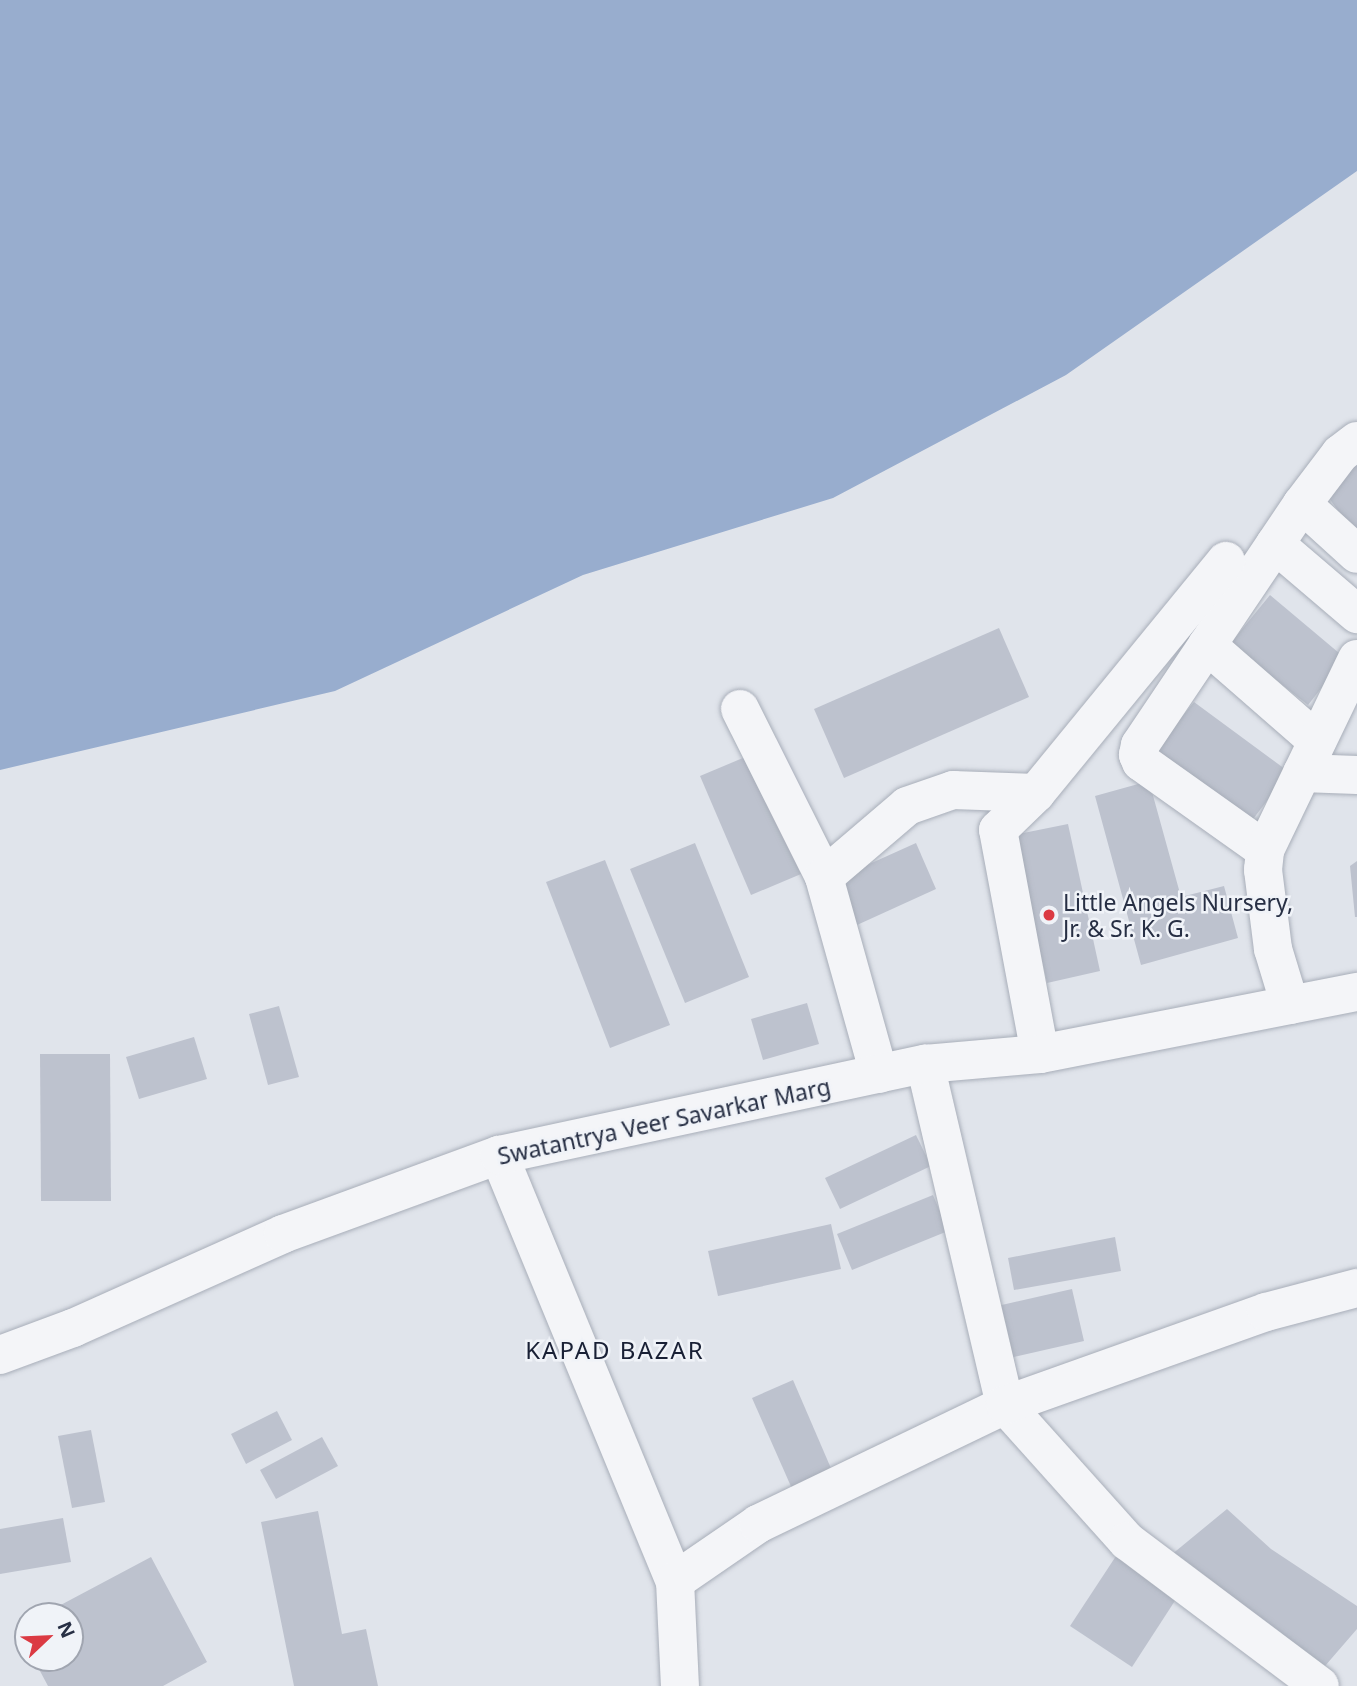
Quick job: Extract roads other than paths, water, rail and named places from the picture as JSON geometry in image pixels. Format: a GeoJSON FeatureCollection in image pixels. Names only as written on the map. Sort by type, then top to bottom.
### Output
{"type":"FeatureCollection","features":[{"type":"Feature","properties":{"kind":"street"},"geometry":{"type":"LineString","coordinates":[[1265,850],[1141,762],[1138,755],[1140,745],[1302,504],[1340,454],[1357,441]]}},
{"type":"Feature","properties":{"kind":"street"},"geometry":{"type":"LineString","coordinates":[[1302,504],[1357,554]]}},
{"type":"Feature","properties":{"kind":"street"},"geometry":{"type":"LineString","coordinates":[[1275,544],[1357,614]]}},
{"type":"Feature","properties":{"kind":"street"},"geometry":{"type":"LineString","coordinates":[[1040,1054],[998,831],[1036,793],[1226,561]]}},
{"type":"Feature","properties":{"kind":"street"},"geometry":{"type":"LineString","coordinates":[[1207,645],[1310,757],[1357,775]]}},
{"type":"Feature","properties":{"kind":"street"},"geometry":{"type":"LineString","coordinates":[[1290,1005],[1273,948],[1263,870],[1265,850],[1357,659]]}},
{"type":"Feature","properties":{"kind":"street"},"geometry":{"type":"LineString","coordinates":[[740,709],[824,877],[878,1074]]}},
{"type":"Feature","properties":{"kind":"street"},"geometry":{"type":"LineString","coordinates":[[824,877],[907,806],[953,790],[1036,793]]}},
{"type":"Feature","properties":{"kind":"street","name":"Swatantrya Veer Savarkar Marg"},"geometry":{"type":"LineString","coordinates":[[0,1355],[74,1328],[284,1234],[499,1155],[925,1065],[1040,1054],[1357,992]]}},
{"type":"Feature","properties":{"kind":"street"},"geometry":{"type":"LineString","coordinates":[[925,1065],[1005,1405],[1127,1541],[1320,1686]]}},
{"type":"Feature","properties":{"kind":"street"},"geometry":{"type":"LineString","coordinates":[[499,1155],[675,1581],[680,1686]]}},
{"type":"Feature","properties":{"kind":"street"},"geometry":{"type":"LineString","coordinates":[[675,1581],[758,1524],[1005,1405],[1266,1312],[1357,1288]]}},
{"type":"Feature","properties":{"kind":"water"},"geometry":{"type":"Polygon","coordinates":[[[0,0],[1357,0],[1357,171],[1066,375],[833,498],[583,575],[335,691],[0,770],[0,0]]]}},
{"type":"Feature","properties":{"kind":"place","name":"Little Angels Nursery, Jr. & Sr. K. G."},"geometry":{"type":"Point","coordinates":[1049,915]}},
{"type":"Feature","properties":{"kind":"district","name":"KAPAD BAZAR"},"geometry":{"type":"Point","coordinates":[615,1350]}}]}
